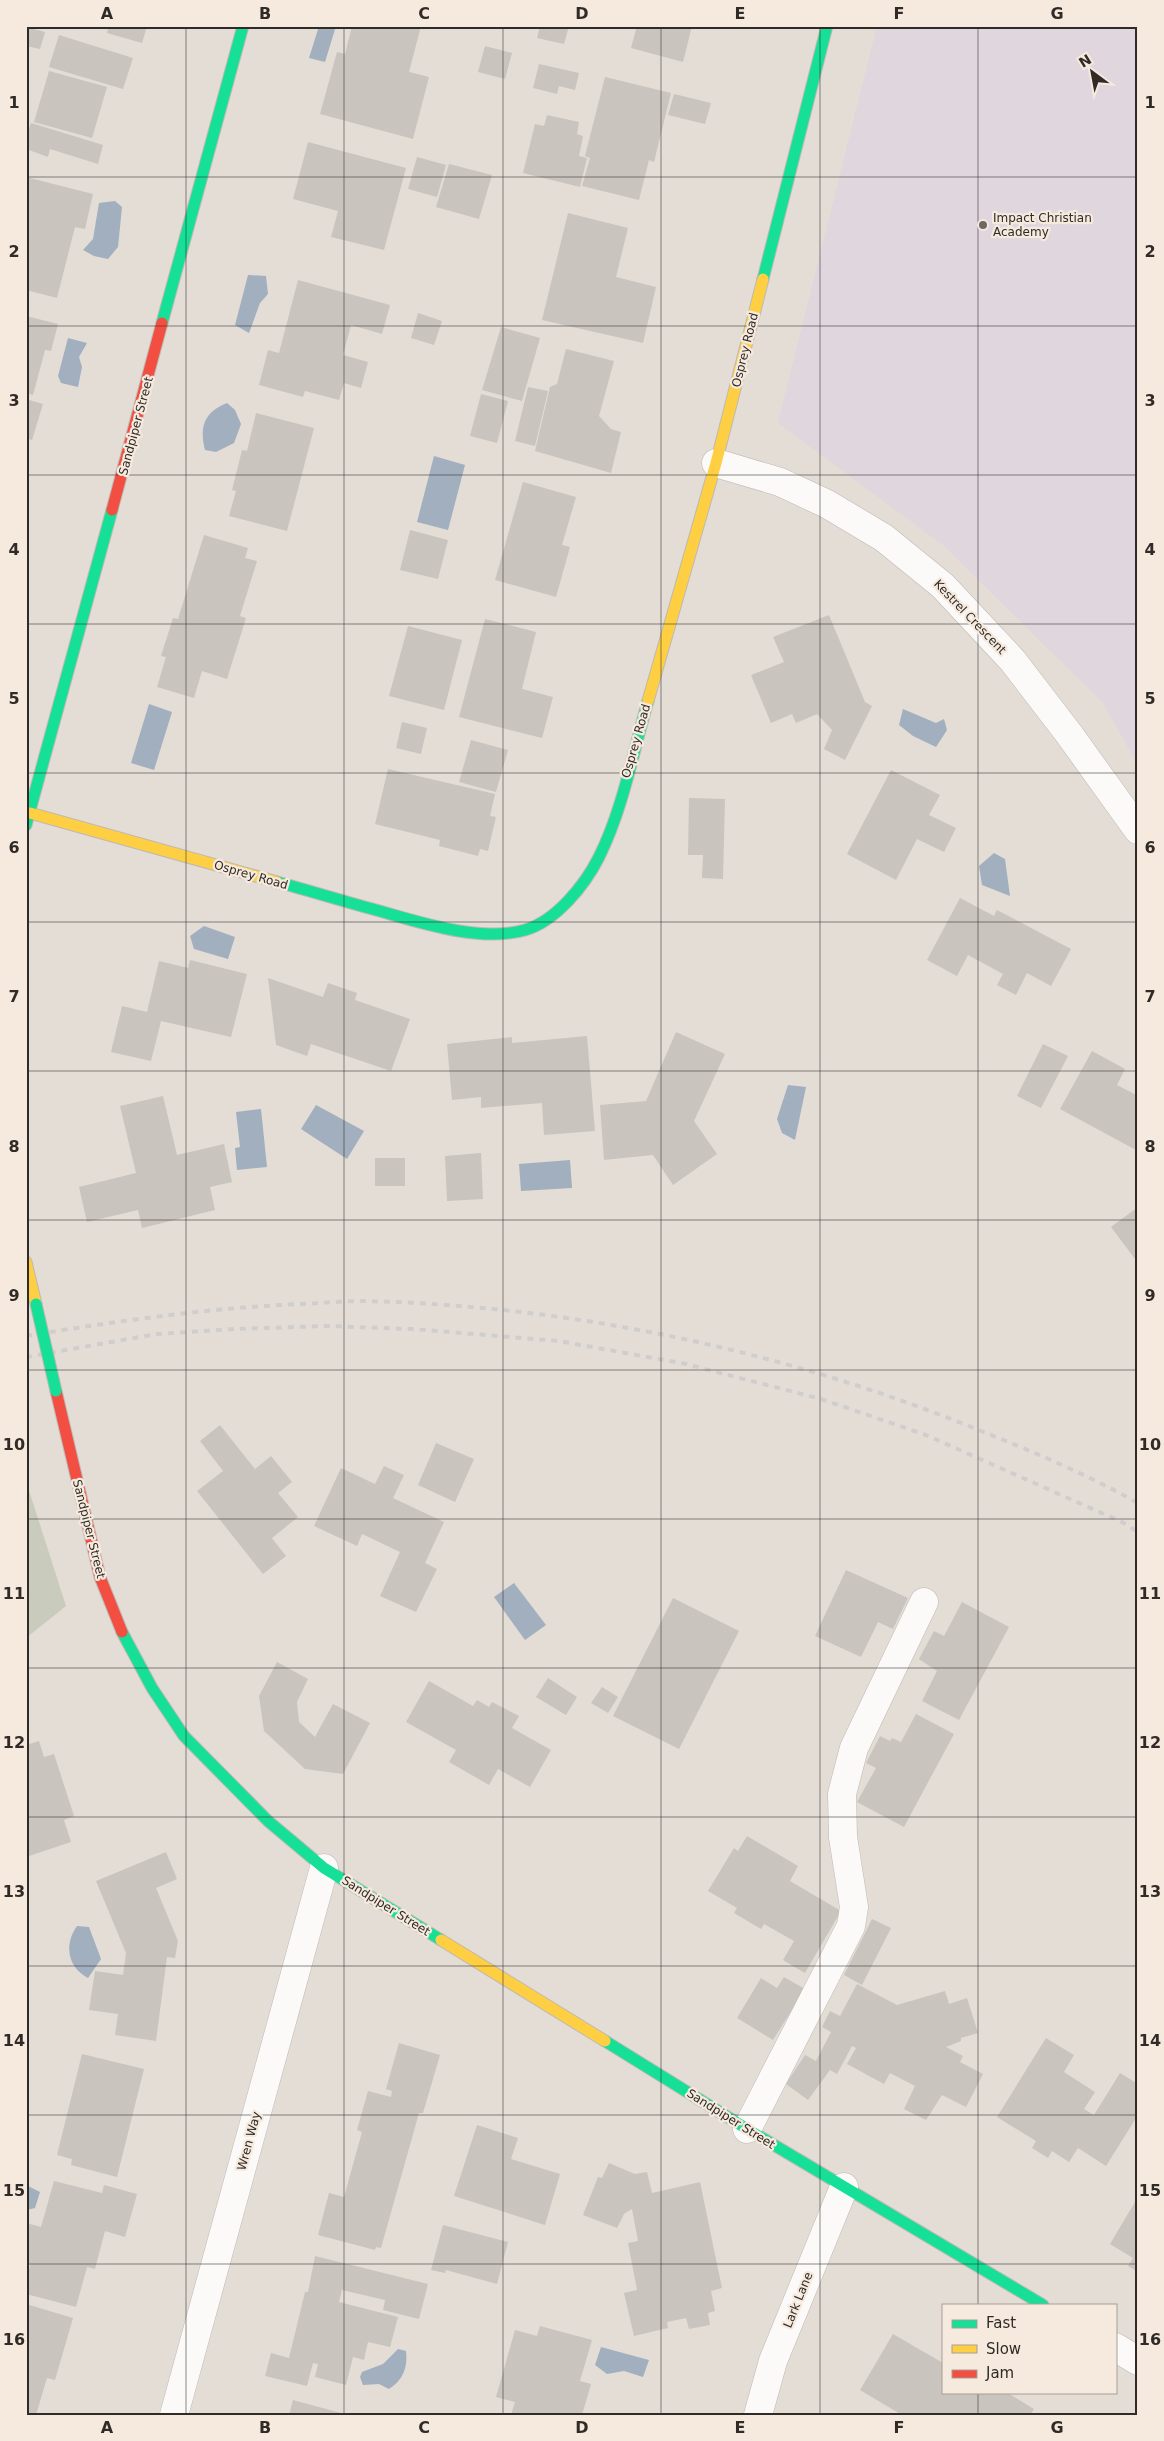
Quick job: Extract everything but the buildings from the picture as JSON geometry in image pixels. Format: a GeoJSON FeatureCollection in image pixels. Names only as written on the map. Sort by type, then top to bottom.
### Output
{"type":"FeatureCollection","features":[{"type":"Feature","properties":{"kind":"street","name":"Sandpiper Street"},"geometry":{"type":"LineString","coordinates":[[28,819],[243,26]]}},
{"type":"Feature","properties":{"kind":"street","name":"Osprey Road"},"geometry":{"type":"LineString","coordinates":[[28,819],[434,926],[499,933],[527,930],[550,916],[574,893],[597,861],[615,816],[716,462],[827,26]]}},
{"type":"Feature","properties":{"kind":"street","name":"Kestrel Crescent"},"geometry":{"type":"LineString","coordinates":[[716,462],[780,482],[827,504],[884,538],[943,586],[1013,661],[1069,734],[1138,830]]}},
{"type":"Feature","properties":{"kind":"street","name":"Sandpiper Street"},"geometry":{"type":"LineString","coordinates":[[26,1262],[100,1577],[126,1641],[152,1688],[184,1736],[217,1771],[268,1820],[324,1868],[747,2129],[1041,2304]]}},
{"type":"Feature","properties":{"kind":"street"},"geometry":{"type":"LineString","coordinates":[[747,2129],[851,1926],[854,1907],[843,1837],[842,1794],[854,1748],[924,1602]]}},
{"type":"Feature","properties":{"kind":"street","name":"Wren Way"},"geometry":{"type":"LineString","coordinates":[[174,2415],[324,1868]]}},
{"type":"Feature","properties":{"kind":"street","name":"Lark Lane"},"geometry":{"type":"LineString","coordinates":[[758,2415],[773,2361],[844,2187]]}},
{"type":"Feature","properties":{"kind":"street"},"geometry":{"type":"LineString","coordinates":[[1116,2348],[1138,2361]]}},
{"type":"Feature","properties":{"kind":"shaded area","name":"Impact Christian Academy"},"geometry":{"type":"Polygon","coordinates":[[[877,26],[1138,26],[1138,765],[1103,703],[943,545],[778,423],[877,26]]]}},
{"type":"Feature","properties":{"kind":"shaded area"},"geometry":{"type":"Polygon","coordinates":[[[26,1481],[66,1606],[26,1638],[26,1481]]]}},
{"type":"Feature","properties":{"kind":"water"},"geometry":{"type":"Polygon","coordinates":[[[319,26],[336,26],[325,62],[309,58],[319,26]]]}},
{"type":"Feature","properties":{"kind":"water"},"geometry":{"type":"Polygon","coordinates":[[[115,201],[122,207],[118,247],[108,259],[94,256],[83,250],[93,239],[99,203],[115,201]]]}},
{"type":"Feature","properties":{"kind":"water"},"geometry":{"type":"Polygon","coordinates":[[[248,275],[266,276],[268,294],[260,303],[249,333],[235,325],[248,275]]]}},
{"type":"Feature","properties":{"kind":"water"},"geometry":{"type":"Polygon","coordinates":[[[68,338],[87,343],[79,357],[82,367],[78,387],[61,383],[58,376],[68,338]]]}},
{"type":"Feature","properties":{"kind":"water"},"geometry":{"type":"Polygon","coordinates":[[[227,403],[235,410],[241,424],[234,443],[216,452],[205,450],[203,427],[205,421],[213,411],[227,403]]]}},
{"type":"Feature","properties":{"kind":"water"},"geometry":{"type":"Polygon","coordinates":[[[434,456],[465,465],[448,530],[417,522],[434,456]]]}},
{"type":"Feature","properties":{"kind":"water"},"geometry":{"type":"Polygon","coordinates":[[[149,704],[172,712],[154,770],[131,763],[149,704]]]}},
{"type":"Feature","properties":{"kind":"water"},"geometry":{"type":"Polygon","coordinates":[[[903,709],[936,723],[944,719],[947,730],[936,747],[913,736],[899,725],[903,709]]]}},
{"type":"Feature","properties":{"kind":"water"},"geometry":{"type":"Polygon","coordinates":[[[994,853],[1005,859],[1010,896],[982,885],[979,866],[994,853]]]}},
{"type":"Feature","properties":{"kind":"water"},"geometry":{"type":"Polygon","coordinates":[[[204,926],[235,937],[228,959],[194,949],[190,936],[204,926]]]}},
{"type":"Feature","properties":{"kind":"water"},"geometry":{"type":"Polygon","coordinates":[[[788,1085],[806,1087],[795,1140],[782,1133],[777,1119],[788,1085]]]}},
{"type":"Feature","properties":{"kind":"water"},"geometry":{"type":"Polygon","coordinates":[[[316,1105],[364,1131],[347,1159],[301,1129],[316,1105]]]}},
{"type":"Feature","properties":{"kind":"water"},"geometry":{"type":"Polygon","coordinates":[[[261,1109],[267,1167],[237,1170],[235,1148],[240,1147],[236,1112],[261,1109]]]}},
{"type":"Feature","properties":{"kind":"water"},"geometry":{"type":"Polygon","coordinates":[[[570,1160],[572,1188],[521,1191],[519,1164],[570,1160]]]}},
{"type":"Feature","properties":{"kind":"water"},"geometry":{"type":"Polygon","coordinates":[[[514,1583],[546,1625],[525,1640],[494,1597],[514,1583]]]}},
{"type":"Feature","properties":{"kind":"water"},"geometry":{"type":"Polygon","coordinates":[[[77,1926],[89,1927],[101,1959],[88,1978],[76,1968],[70,1955],[70,1940],[77,1926]]]}},
{"type":"Feature","properties":{"kind":"water"},"geometry":{"type":"Polygon","coordinates":[[[26,2185],[40,2192],[35,2208],[26,2210],[26,2185]]]}},
{"type":"Feature","properties":{"kind":"water"},"geometry":{"type":"Polygon","coordinates":[[[601,2347],[649,2360],[643,2377],[624,2371],[607,2374],[595,2365],[601,2347]]]}},
{"type":"Feature","properties":{"kind":"water"},"geometry":{"type":"Polygon","coordinates":[[[398,2349],[406,2351],[406,2357],[405,2368],[398,2382],[389,2389],[379,2384],[363,2385],[360,2377],[362,2372],[383,2364],[398,2349]]]}},
{"type":"Feature","properties":{"kind":"railway"},"geometry":{"type":"LineString","coordinates":[[26,1336],[128,1320],[197,1312],[356,1301],[443,1305],[522,1312],[601,1323],[756,1356],[832,1378],[907,1403],[1041,1456],[1080,1473],[1138,1503]]}},
{"type":"Feature","properties":{"kind":"railway"},"geometry":{"type":"LineString","coordinates":[[26,1357],[157,1334],[325,1326],[412,1329],[559,1341],[686,1364],[821,1399],[926,1435],[1122,1522],[1138,1532]]}},
{"type":"Feature","properties":{"kind":"traffic: fast"},"geometry":{"type":"LineString","coordinates":[[162,323],[243,26]]}},
{"type":"Feature","properties":{"kind":"traffic: fast"},"geometry":{"type":"LineString","coordinates":[[763,279],[827,26]]}},
{"type":"Feature","properties":{"kind":"traffic: fast"},"geometry":{"type":"LineString","coordinates":[[26,825],[112,510]]}},
{"type":"Feature","properties":{"kind":"traffic: fast"},"geometry":{"type":"LineString","coordinates":[[277,882],[411,920],[469,933],[507,933],[525,930],[537,925],[548,919],[568,901],[586,879],[599,857],[615,820],[648,701]]}},
{"type":"Feature","properties":{"kind":"traffic: fast"},"geometry":{"type":"LineString","coordinates":[[36,1304],[56,1391]]}},
{"type":"Feature","properties":{"kind":"traffic: fast"},"geometry":{"type":"LineString","coordinates":[[122,1632],[152,1688],[184,1736],[268,1821],[324,1868],[441,1940]]}},
{"type":"Feature","properties":{"kind":"traffic: fast"},"geometry":{"type":"LineString","coordinates":[[605,2041],[747,2129],[1041,2304]]}},
{"type":"Feature","properties":{"kind":"traffic: slow"},"geometry":{"type":"LineString","coordinates":[[648,701],[716,463],[763,279]]}},
{"type":"Feature","properties":{"kind":"traffic: slow"},"geometry":{"type":"LineString","coordinates":[[30,813],[277,882]]}},
{"type":"Feature","properties":{"kind":"traffic: slow"},"geometry":{"type":"LineString","coordinates":[[26,1262],[36,1304]]}},
{"type":"Feature","properties":{"kind":"traffic: slow"},"geometry":{"type":"LineString","coordinates":[[441,1940],[605,2041]]}},
{"type":"Feature","properties":{"kind":"traffic: jam"},"geometry":{"type":"LineString","coordinates":[[112,510],[162,323]]}},
{"type":"Feature","properties":{"kind":"traffic: jam"},"geometry":{"type":"LineString","coordinates":[[56,1391],[100,1577],[122,1632]]}},
{"type":"Feature","properties":{"kind":"place","name":"Impact Christian Academy"},"geometry":{"type":"Point","coordinates":[983,225]}}]}
